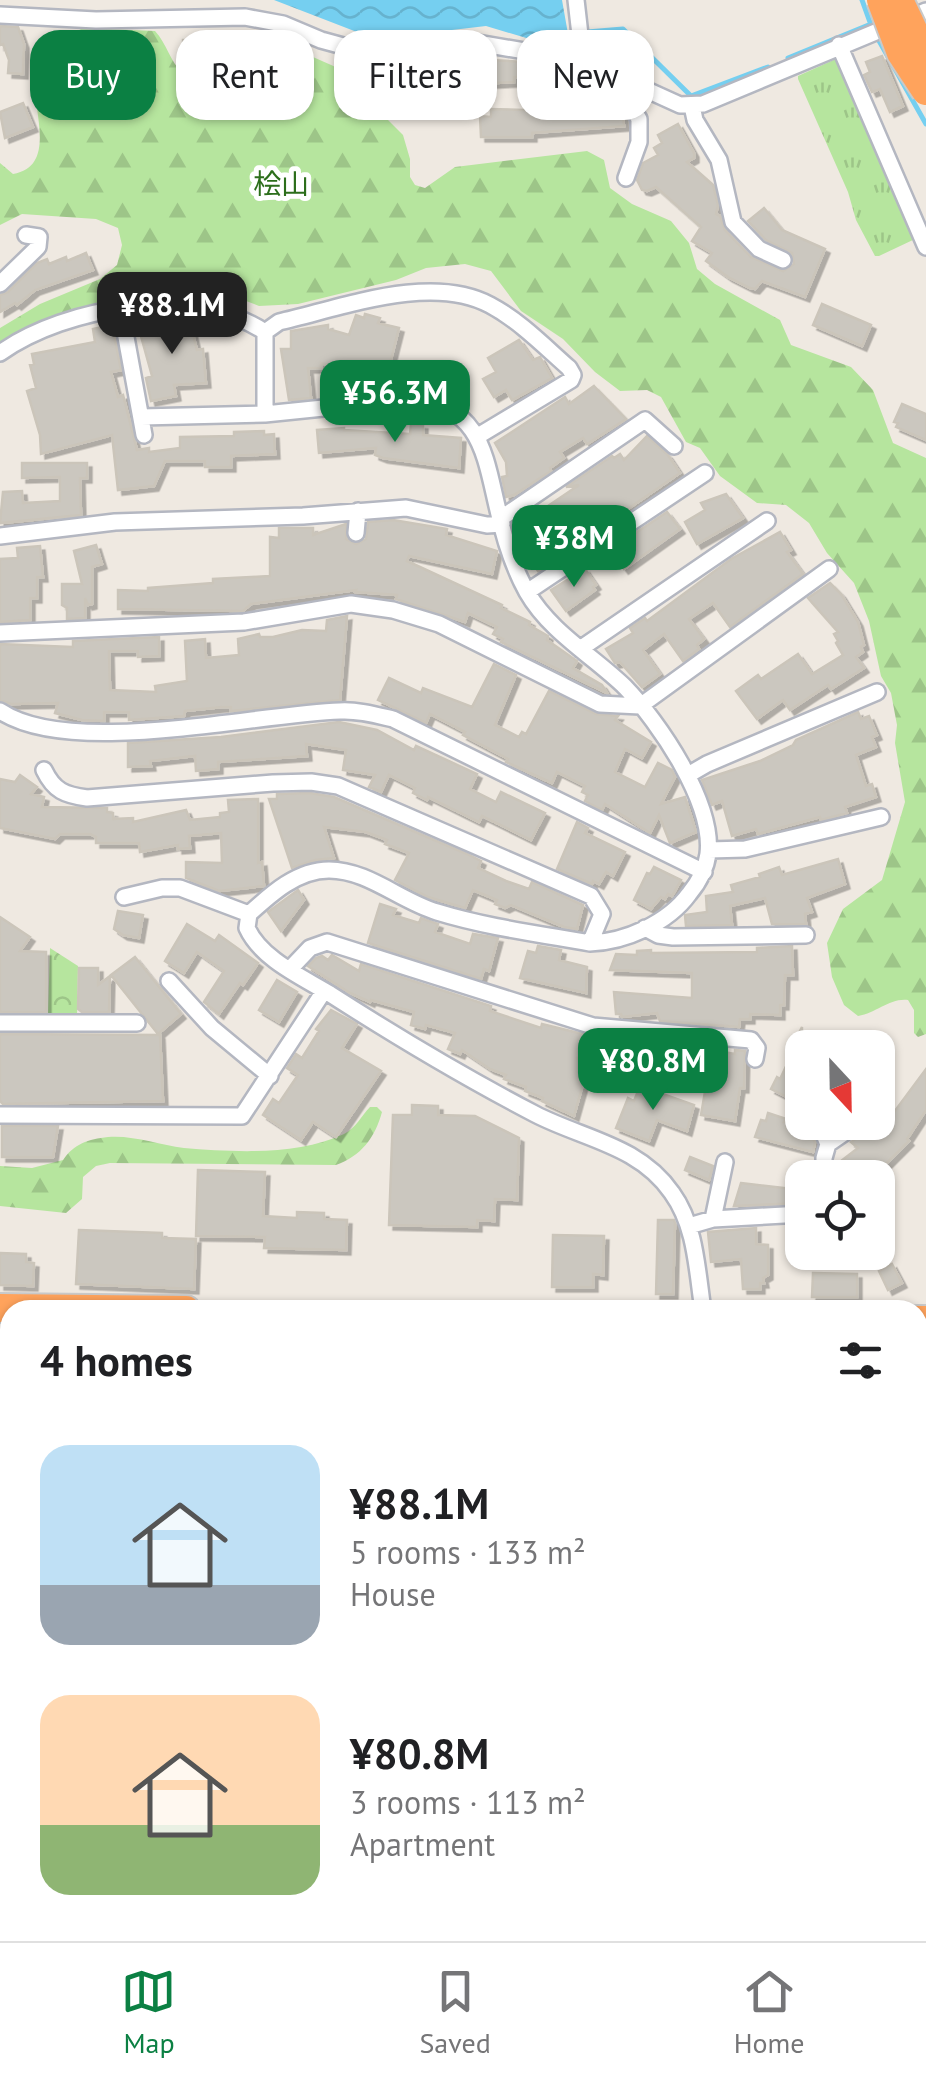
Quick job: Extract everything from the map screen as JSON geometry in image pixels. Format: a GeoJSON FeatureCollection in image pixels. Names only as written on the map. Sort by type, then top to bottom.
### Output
{"type":"FeatureCollection","features":[{"type":"Feature","properties":{"kind":"highway"},"geometry":{"type":"LineString","coordinates":[[873,0],[914,55]]}},
{"type":"Feature","properties":{"kind":"highway"},"geometry":{"type":"LineString","coordinates":[[881,0],[914,55]]}},
{"type":"Feature","properties":{"kind":"highway"},"geometry":{"type":"LineString","coordinates":[[899,0],[926,91]]}},
{"type":"Feature","properties":{"kind":"highway"},"geometry":{"type":"LineString","coordinates":[[910,0],[926,38]]}},
{"type":"Feature","properties":{"kind":"street"},"geometry":{"type":"LineString","coordinates":[[576,0],[580,30]]}},
{"type":"Feature","properties":{"kind":"street"},"geometry":{"type":"LineString","coordinates":[[654,93],[692,106],[703,104],[926,10]]}},
{"type":"Feature","properties":{"kind":"street"},"geometry":{"type":"LineString","coordinates":[[0,15],[96,20],[245,17],[283,24],[320,40],[365,52],[466,41],[517,50]]}},
{"type":"Feature","properties":{"kind":"street"},"geometry":{"type":"LineString","coordinates":[[839,45],[926,247]]}},
{"type":"Feature","properties":{"kind":"street"},"geometry":{"type":"LineString","coordinates":[[692,106],[695,120],[719,160],[733,222],[759,249],[782,260]]}},
{"type":"Feature","properties":{"kind":"street"},"geometry":{"type":"LineString","coordinates":[[626,178],[641,126],[639,120]]}},
{"type":"Feature","properties":{"kind":"street"},"geometry":{"type":"LineString","coordinates":[[0,284],[38,248],[39,237],[26,235]]}},
{"type":"Feature","properties":{"kind":"street"},"geometry":{"type":"LineString","coordinates":[[265,332],[279,322],[414,292],[440,291],[489,304],[521,325],[573,376],[478,436]]}},
{"type":"Feature","properties":{"kind":"street"},"geometry":{"type":"LineString","coordinates":[[0,354],[39,331],[122,310],[190,306],[240,320],[265,332]]}},
{"type":"Feature","properties":{"kind":"street"},"geometry":{"type":"LineString","coordinates":[[122,310],[144,435]]}},
{"type":"Feature","properties":{"kind":"street"},"geometry":{"type":"LineString","coordinates":[[265,332],[265,414]]}},
{"type":"Feature","properties":{"kind":"street"},"geometry":{"type":"LineString","coordinates":[[141,417],[265,414],[364,402],[425,401],[452,412],[478,436],[488,460],[501,521],[527,592],[556,628],[626,688],[688,775],[704,820],[709,850],[704,872],[678,908],[646,928],[590,944],[439,913],[409,903],[350,872],[328,870],[291,880],[249,914],[246,921],[250,936],[290,970],[430,1058],[540,1117],[635,1157],[666,1184],[689,1226],[701,1300]]}},
{"type":"Feature","properties":{"kind":"street"},"geometry":{"type":"LineString","coordinates":[[0,536],[115,522],[303,516],[406,508],[487,525],[501,521],[638,414],[674,446]]}},
{"type":"Feature","properties":{"kind":"street"},"geometry":{"type":"LineString","coordinates":[[527,592],[705,473]]}},
{"type":"Feature","properties":{"kind":"street"},"geometry":{"type":"LineString","coordinates":[[356,533],[358,510]]}},
{"type":"Feature","properties":{"kind":"street"},"geometry":{"type":"LineString","coordinates":[[580,650],[767,521]]}},
{"type":"Feature","properties":{"kind":"street"},"geometry":{"type":"LineString","coordinates":[[0,632],[244,622],[351,604],[393,610],[439,624],[600,704],[640,706],[828,569]]}},
{"type":"Feature","properties":{"kind":"street"},"geometry":{"type":"LineString","coordinates":[[688,775],[876,692]]}},
{"type":"Feature","properties":{"kind":"street"},"geometry":{"type":"LineString","coordinates":[[0,710],[17,719],[81,734],[344,711],[393,719],[704,872]]}},
{"type":"Feature","properties":{"kind":"street"},"geometry":{"type":"LineString","coordinates":[[44,770],[60,792],[87,798],[273,783],[338,786],[591,896],[602,914],[590,944]]}},
{"type":"Feature","properties":{"kind":"street"},"geometry":{"type":"LineString","coordinates":[[709,850],[745,850],[880,817]]}},
{"type":"Feature","properties":{"kind":"street"},"geometry":{"type":"LineString","coordinates":[[124,897],[180,888],[249,914]]}},
{"type":"Feature","properties":{"kind":"street"},"geometry":{"type":"LineString","coordinates":[[646,928],[673,937],[806,935]]}},
{"type":"Feature","properties":{"kind":"street"},"geometry":{"type":"LineString","coordinates":[[290,970],[310,948],[327,942],[594,1026],[751,1040],[757,1048],[755,1059]]}},
{"type":"Feature","properties":{"kind":"street"},"geometry":{"type":"LineString","coordinates":[[168,981],[212,1028],[270,1076]]}},
{"type":"Feature","properties":{"kind":"street"},"geometry":{"type":"LineString","coordinates":[[0,1115],[236,1117],[248,1112],[324,990]]}},
{"type":"Feature","properties":{"kind":"street"},"geometry":{"type":"LineString","coordinates":[[0,1022],[138,1023]]}},
{"type":"Feature","properties":{"kind":"street"},"geometry":{"type":"LineString","coordinates":[[824,1160],[826,1140]]}},
{"type":"Feature","properties":{"kind":"street"},"geometry":{"type":"LineString","coordinates":[[828,1144],[834,1140]]}},
{"type":"Feature","properties":{"kind":"street"},"geometry":{"type":"LineString","coordinates":[[713,1220],[725,1162]]}},
{"type":"Feature","properties":{"kind":"street"},"geometry":{"type":"LineString","coordinates":[[689,1226],[713,1220],[785,1215]]}},
{"type":"Feature","properties":{"kind":"green space","name":"桧山"},"geometry":{"type":"Polygon","coordinates":[[[156,32],[176,65],[176,120],[314,120],[314,57],[334,66],[334,120],[388,120],[403,135],[415,185],[425,188],[455,167],[587,151],[604,160],[610,188],[632,204],[671,221],[689,243],[697,269],[715,284],[780,320],[791,345],[851,367],[873,390],[893,443],[926,458],[926,1034],[918,1037],[914,1033],[914,1010],[908,1000],[895,1001],[858,1016],[844,1005],[832,977],[827,943],[843,909],[882,880],[905,802],[891,693],[881,676],[869,621],[854,583],[827,553],[809,523],[786,505],[757,503],[720,476],[700,448],[686,442],[661,397],[647,390],[620,391],[563,339],[521,311],[491,271],[465,264],[426,268],[396,280],[298,304],[259,306],[196,282],[90,305],[0,345],[0,328],[40,304],[100,279],[117,265],[122,245],[118,228],[96,219],[22,214],[0,225],[0,163],[13,174],[27,169],[35,160],[38,120],[156,120],[156,32]]]}},
{"type":"Feature","properties":{"kind":"green space"},"geometry":{"type":"Polygon","coordinates":[[[838,58],[915,239],[879,256],[875,256],[856,220],[848,192],[798,79],[838,58]]]}},
{"type":"Feature","properties":{"kind":"green space"},"geometry":{"type":"Polygon","coordinates":[[[50,948],[78,966],[77,1016],[48,1015],[50,948]]]}},
{"type":"Feature","properties":{"kind":"green space"},"geometry":{"type":"Polygon","coordinates":[[[370,1107],[382,1112],[371,1138],[353,1157],[336,1165],[110,1163],[96,1166],[83,1177],[82,1199],[66,1213],[0,1206],[0,1166],[32,1168],[63,1160],[77,1146],[94,1139],[127,1137],[223,1151],[286,1149],[344,1134],[370,1107]]]}},
{"type":"Feature","properties":{"kind":"water"},"geometry":{"type":"Polygon","coordinates":[[[274,0],[562,0],[567,30],[517,30],[517,35],[486,26],[352,30],[274,0]]]}},
{"type":"Feature","properties":{"kind":"building"},"geometry":{"type":"Polygon","coordinates":[[[0,26],[18,27],[24,44],[23,74],[8,73],[9,60],[3,44],[0,45],[0,26]]]}},
{"type":"Feature","properties":{"kind":"building"},"geometry":{"type":"Polygon","coordinates":[[[882,56],[903,106],[890,112],[880,89],[872,92],[864,75],[870,72],[866,62],[882,56]]]}},
{"type":"Feature","properties":{"kind":"building"},"geometry":{"type":"Polygon","coordinates":[[[497,60],[517,62],[514,82],[497,83],[497,60]]]}},
{"type":"Feature","properties":{"kind":"building"},"geometry":{"type":"Polygon","coordinates":[[[23,103],[33,127],[5,138],[0,112],[23,103]]]}},
{"type":"Feature","properties":{"kind":"building"},"geometry":{"type":"Polygon","coordinates":[[[497,109],[517,110],[517,120],[623,120],[624,126],[532,133],[532,137],[481,137],[480,120],[497,120],[497,109]]]}},
{"type":"Feature","properties":{"kind":"building"},"geometry":{"type":"Polygon","coordinates":[[[678,124],[694,153],[694,158],[687,162],[713,185],[716,214],[725,230],[751,257],[783,271],[794,264],[792,253],[766,240],[748,221],[764,208],[782,230],[825,249],[805,297],[762,281],[755,289],[750,288],[728,277],[706,261],[712,253],[692,241],[701,227],[656,187],[642,190],[637,180],[643,163],[658,155],[654,148],[662,143],[658,135],[678,124]]]}},
{"type":"Feature","properties":{"kind":"building"},"geometry":{"type":"Polygon","coordinates":[[[86,253],[93,270],[35,290],[17,305],[0,312],[0,295],[37,263],[47,259],[49,264],[66,257],[67,261],[86,253]]]}},
{"type":"Feature","properties":{"kind":"building"},"geometry":{"type":"Polygon","coordinates":[[[822,304],[871,325],[862,346],[813,325],[822,304]]]}},
{"type":"Feature","properties":{"kind":"building"},"geometry":{"type":"Polygon","coordinates":[[[365,314],[380,318],[378,323],[399,328],[386,379],[367,374],[362,393],[351,394],[348,393],[354,373],[321,363],[321,368],[308,368],[311,398],[289,400],[281,349],[291,349],[291,331],[328,325],[328,329],[349,335],[356,315],[364,318],[365,314]]]}},
{"type":"Feature","properties":{"kind":"building"},"geometry":{"type":"Polygon","coordinates":[[[170,317],[189,319],[197,350],[203,349],[206,383],[174,385],[176,396],[151,401],[146,378],[152,376],[139,329],[170,317]]]}},
{"type":"Feature","properties":{"kind":"building"},"geometry":{"type":"Polygon","coordinates":[[[112,325],[121,370],[111,372],[118,397],[123,395],[137,450],[180,448],[180,437],[264,431],[264,435],[274,434],[275,454],[231,456],[231,467],[205,467],[205,461],[165,461],[154,486],[118,490],[112,435],[41,454],[40,435],[27,391],[36,388],[30,365],[34,364],[32,354],[95,342],[93,329],[112,325]]]}},
{"type":"Feature","properties":{"kind":"building"},"geometry":{"type":"Polygon","coordinates":[[[519,340],[533,360],[540,357],[552,378],[512,400],[506,390],[494,397],[483,379],[496,372],[488,358],[519,340]]]}},
{"type":"Feature","properties":{"kind":"building"},"geometry":{"type":"Polygon","coordinates":[[[594,386],[626,419],[587,444],[583,438],[560,452],[564,458],[551,471],[506,497],[502,477],[507,476],[506,462],[495,443],[565,397],[569,404],[594,386]]]}},
{"type":"Feature","properties":{"kind":"building"},"geometry":{"type":"Polygon","coordinates":[[[902,404],[926,414],[926,440],[896,427],[898,423],[894,422],[902,404]]]}},
{"type":"Feature","properties":{"kind":"building"},"geometry":{"type":"Polygon","coordinates":[[[411,424],[423,425],[423,435],[461,438],[459,468],[383,458],[375,455],[376,448],[319,453],[317,430],[344,428],[410,434],[411,424]]]}},
{"type":"Feature","properties":{"kind":"building"},"geometry":{"type":"Polygon","coordinates":[[[647,436],[668,455],[680,473],[538,571],[518,543],[514,529],[579,485],[566,487],[612,456],[620,454],[624,460],[647,436]]]}},
{"type":"Feature","properties":{"kind":"building"},"geometry":{"type":"Polygon","coordinates":[[[22,463],[87,463],[87,478],[80,478],[81,515],[0,523],[3,492],[22,491],[23,503],[60,501],[60,477],[22,478],[22,463]]]}},
{"type":"Feature","properties":{"kind":"building"},"geometry":{"type":"Polygon","coordinates":[[[726,494],[743,518],[697,544],[685,522],[705,510],[701,503],[726,494]]]}},
{"type":"Feature","properties":{"kind":"building"},"geometry":{"type":"Polygon","coordinates":[[[667,512],[680,529],[624,569],[610,550],[667,512]]]}},
{"type":"Feature","properties":{"kind":"building"},"geometry":{"type":"Polygon","coordinates":[[[393,520],[447,529],[446,535],[497,551],[492,574],[409,556],[407,561],[530,622],[577,661],[573,668],[602,685],[607,693],[501,642],[503,639],[493,634],[497,627],[468,613],[465,622],[396,599],[397,595],[356,590],[251,604],[243,611],[118,609],[118,590],[148,591],[213,583],[213,579],[270,576],[270,537],[279,538],[279,528],[313,528],[313,535],[346,524],[346,539],[356,544],[366,539],[368,522],[393,520]]]}},
{"type":"Feature","properties":{"kind":"building"},"geometry":{"type":"Polygon","coordinates":[[[780,532],[791,550],[787,552],[803,574],[730,627],[713,603],[689,619],[704,639],[697,645],[699,649],[683,661],[664,634],[643,650],[660,674],[642,687],[620,662],[615,663],[606,649],[633,633],[630,628],[645,618],[647,621],[731,559],[780,532]]]}},
{"type":"Feature","properties":{"kind":"building"},"geometry":{"type":"Polygon","coordinates":[[[96,545],[102,564],[92,567],[92,604],[88,605],[85,598],[85,618],[67,619],[62,584],[82,584],[74,551],[96,545]]]}},
{"type":"Feature","properties":{"kind":"building"},"geometry":{"type":"Polygon","coordinates":[[[40,546],[43,577],[37,577],[37,598],[30,598],[30,620],[0,622],[0,559],[18,558],[17,548],[40,546]]]}},
{"type":"Feature","properties":{"kind":"building"},"geometry":{"type":"Polygon","coordinates":[[[585,569],[596,585],[595,590],[566,611],[551,590],[585,569]]]}},
{"type":"Feature","properties":{"kind":"building"},"geometry":{"type":"Polygon","coordinates":[[[830,583],[858,622],[864,645],[863,652],[856,657],[864,668],[790,710],[783,700],[757,719],[736,691],[798,654],[812,674],[843,655],[834,634],[838,632],[808,598],[830,583]]]}},
{"type":"Feature","properties":{"kind":"building"},"geometry":{"type":"Polygon","coordinates":[[[347,616],[340,700],[231,711],[231,707],[222,707],[185,711],[184,716],[129,720],[129,712],[104,712],[104,721],[55,713],[58,703],[11,704],[0,700],[0,644],[73,647],[73,641],[159,637],[159,656],[138,657],[138,651],[109,651],[110,690],[156,692],[155,686],[187,681],[185,641],[205,639],[206,658],[239,655],[238,639],[302,630],[326,631],[327,620],[347,616]]]}},
{"type":"Feature","properties":{"kind":"building"},"geometry":{"type":"Polygon","coordinates":[[[494,664],[516,675],[495,725],[519,737],[522,732],[526,734],[549,691],[596,714],[618,716],[615,720],[651,742],[642,758],[625,749],[615,772],[645,787],[658,763],[672,770],[675,777],[661,804],[685,797],[696,832],[670,843],[659,815],[650,833],[605,804],[602,810],[585,801],[585,786],[557,772],[552,783],[506,762],[508,759],[430,714],[426,723],[378,700],[389,678],[421,693],[423,688],[472,707],[494,664]]]}},
{"type":"Feature","properties":{"kind":"building"},"geometry":{"type":"Polygon","coordinates":[[[858,712],[861,719],[869,716],[877,735],[872,737],[876,747],[856,755],[866,786],[872,784],[876,797],[845,807],[847,813],[758,834],[756,829],[732,836],[722,801],[712,805],[702,780],[760,761],[858,712]]]}},
{"type":"Feature","properties":{"kind":"building"},"geometry":{"type":"Polygon","coordinates":[[[339,722],[377,730],[414,750],[416,746],[477,774],[470,789],[496,802],[501,792],[545,813],[531,840],[482,816],[479,822],[428,797],[427,800],[413,793],[415,788],[389,775],[381,792],[369,787],[375,775],[343,770],[346,750],[306,744],[307,756],[218,762],[218,769],[196,771],[195,756],[128,767],[128,743],[221,737],[339,722]]]}},
{"type":"Feature","properties":{"kind":"building"},"geometry":{"type":"Polygon","coordinates":[[[20,775],[37,787],[31,794],[44,797],[42,807],[107,808],[113,819],[133,818],[133,822],[186,810],[190,820],[220,817],[220,813],[229,812],[228,800],[258,799],[258,863],[262,862],[264,886],[219,891],[186,878],[186,862],[222,863],[221,833],[189,836],[190,848],[178,849],[178,845],[140,852],[139,843],[96,843],[96,837],[90,834],[60,834],[55,839],[0,828],[0,779],[15,782],[20,775]]]}},
{"type":"Feature","properties":{"kind":"building"},"geometry":{"type":"Polygon","coordinates":[[[277,794],[334,797],[467,854],[481,861],[478,868],[506,881],[529,889],[532,882],[583,905],[577,929],[511,905],[505,908],[495,904],[497,900],[473,890],[465,908],[428,897],[395,880],[409,853],[366,832],[324,827],[334,858],[292,868],[269,799],[277,799],[277,794]]]}},
{"type":"Feature","properties":{"kind":"building"},"geometry":{"type":"Polygon","coordinates":[[[577,822],[588,828],[585,833],[625,852],[613,876],[606,872],[599,884],[557,869],[577,822]]]}},
{"type":"Feature","properties":{"kind":"building"},"geometry":{"type":"Polygon","coordinates":[[[838,859],[845,884],[807,898],[812,912],[805,914],[806,924],[772,924],[765,898],[730,906],[732,925],[686,926],[685,915],[707,912],[706,896],[733,892],[731,885],[779,867],[782,875],[838,859]]]}},
{"type":"Feature","properties":{"kind":"building"},"geometry":{"type":"Polygon","coordinates":[[[654,867],[681,880],[672,896],[661,897],[651,909],[634,900],[654,867]]]}},
{"type":"Feature","properties":{"kind":"building"},"geometry":{"type":"Polygon","coordinates":[[[298,890],[304,900],[281,931],[268,912],[298,890]]]}},
{"type":"Feature","properties":{"kind":"building"},"geometry":{"type":"Polygon","coordinates":[[[380,904],[396,909],[393,915],[438,924],[435,932],[470,944],[473,934],[498,938],[489,971],[484,969],[481,979],[368,943],[380,904]]]}},
{"type":"Feature","properties":{"kind":"building"},"geometry":{"type":"Polygon","coordinates":[[[118,911],[143,915],[139,938],[114,929],[118,911]]]}},
{"type":"Feature","properties":{"kind":"building"},"geometry":{"type":"Polygon","coordinates":[[[0,917],[30,937],[20,951],[46,952],[46,1012],[0,1012],[0,917]]]}},
{"type":"Feature","properties":{"kind":"building"},"geometry":{"type":"Polygon","coordinates":[[[187,924],[215,941],[219,935],[258,963],[219,1014],[204,1002],[224,971],[197,952],[184,973],[165,961],[187,924]]]}},
{"type":"Feature","properties":{"kind":"building"},"geometry":{"type":"Polygon","coordinates":[[[538,946],[561,950],[559,960],[587,967],[586,993],[520,978],[528,951],[536,953],[538,946]]]}},
{"type":"Feature","properties":{"kind":"building"},"geometry":{"type":"Polygon","coordinates":[[[792,946],[793,975],[785,975],[780,1015],[750,1014],[750,1019],[740,1019],[739,1027],[660,1021],[657,1013],[622,1017],[616,1014],[614,992],[692,998],[692,973],[610,970],[616,954],[637,955],[637,951],[651,950],[757,952],[757,948],[792,946]]]}},
{"type":"Feature","properties":{"kind":"building"},"geometry":{"type":"Polygon","coordinates":[[[332,955],[359,971],[361,964],[491,1006],[490,1011],[541,1028],[542,1024],[595,1037],[594,1042],[637,1046],[637,1042],[656,1043],[655,1063],[576,1058],[589,1063],[574,1116],[525,1091],[526,1087],[504,1079],[506,1075],[462,1050],[460,1054],[448,1049],[455,1033],[411,1025],[414,1012],[370,1002],[308,966],[316,958],[328,960],[332,955]]]}},
{"type":"Feature","properties":{"kind":"building"},"geometry":{"type":"Polygon","coordinates":[[[135,957],[181,1014],[158,1034],[111,975],[135,957]]]}},
{"type":"Feature","properties":{"kind":"building"},"geometry":{"type":"Polygon","coordinates":[[[79,968],[98,968],[98,985],[110,976],[109,1012],[78,1009],[79,968]]]}},
{"type":"Feature","properties":{"kind":"building"},"geometry":{"type":"Polygon","coordinates":[[[277,980],[297,992],[279,1022],[259,1010],[277,980]]]}},
{"type":"Feature","properties":{"kind":"building"},"geometry":{"type":"Polygon","coordinates":[[[331,1010],[357,1024],[342,1048],[381,1071],[336,1137],[313,1122],[301,1140],[263,1115],[273,1099],[279,1103],[298,1075],[287,1068],[296,1054],[302,1058],[319,1031],[316,1029],[331,1010]]]}},
{"type":"Feature","properties":{"kind":"building"},"geometry":{"type":"Polygon","coordinates":[[[0,1034],[160,1035],[163,1101],[3,1104],[0,1034]]]}},
{"type":"Feature","properties":{"kind":"building"},"geometry":{"type":"Polygon","coordinates":[[[689,1046],[735,1054],[735,1050],[745,1051],[744,1088],[740,1088],[735,1121],[701,1115],[707,1080],[685,1078],[689,1046]]]}},
{"type":"Feature","properties":{"kind":"building"},"geometry":{"type":"Polygon","coordinates":[[[785,1069],[785,1096],[771,1089],[777,1077],[780,1079],[785,1069]]]}},
{"type":"Feature","properties":{"kind":"building"},"geometry":{"type":"Polygon","coordinates":[[[926,1069],[926,1110],[909,1141],[890,1160],[842,1160],[858,1148],[851,1142],[854,1140],[895,1140],[895,1111],[926,1069]]]}},
{"type":"Feature","properties":{"kind":"building"},"geometry":{"type":"Polygon","coordinates":[[[640,1086],[694,1105],[687,1131],[657,1120],[649,1141],[616,1128],[628,1098],[634,1101],[640,1086]]]}},
{"type":"Feature","properties":{"kind":"building"},"geometry":{"type":"Polygon","coordinates":[[[412,1105],[438,1106],[438,1115],[475,1116],[519,1138],[517,1200],[495,1199],[494,1221],[477,1220],[477,1227],[389,1225],[393,1115],[412,1115],[412,1105]]]}},
{"type":"Feature","properties":{"kind":"building"},"geometry":{"type":"Polygon","coordinates":[[[768,1113],[785,1119],[785,1140],[814,1140],[813,1152],[755,1137],[761,1120],[766,1121],[768,1113]]]}},
{"type":"Feature","properties":{"kind":"building"},"geometry":{"type":"Polygon","coordinates":[[[2,1126],[58,1126],[53,1157],[2,1157],[2,1126]]]}},
{"type":"Feature","properties":{"kind":"building"},"geometry":{"type":"Polygon","coordinates":[[[690,1157],[713,1166],[709,1180],[685,1170],[690,1157]]]}},
{"type":"Feature","properties":{"kind":"building"},"geometry":{"type":"Polygon","coordinates":[[[198,1170],[265,1172],[263,1216],[297,1218],[297,1212],[324,1213],[324,1219],[347,1220],[346,1250],[264,1248],[265,1237],[196,1236],[198,1170]]]}},
{"type":"Feature","properties":{"kind":"building"},"geometry":{"type":"Polygon","coordinates":[[[741,1183],[785,1188],[785,1204],[734,1206],[741,1183]]]}},
{"type":"Feature","properties":{"kind":"building"},"geometry":{"type":"Polygon","coordinates":[[[658,1220],[675,1223],[673,1294],[656,1294],[658,1220]]]}},
{"type":"Feature","properties":{"kind":"building"},"geometry":{"type":"Polygon","coordinates":[[[756,1228],[756,1244],[768,1245],[768,1275],[760,1289],[743,1289],[741,1259],[711,1262],[708,1232],[756,1228]]]}},
{"type":"Feature","properties":{"kind":"building"},"geometry":{"type":"Polygon","coordinates":[[[79,1230],[162,1233],[162,1238],[196,1239],[194,1289],[76,1284],[79,1230]]]}},
{"type":"Feature","properties":{"kind":"building"},"geometry":{"type":"Polygon","coordinates":[[[553,1235],[604,1236],[603,1275],[593,1274],[593,1287],[552,1287],[553,1235]]]}},
{"type":"Feature","properties":{"kind":"building"},"geometry":{"type":"Polygon","coordinates":[[[0,1253],[26,1254],[26,1262],[34,1263],[33,1286],[0,1285],[0,1253]]]}},
{"type":"Feature","properties":{"kind":"building"},"geometry":{"type":"Polygon","coordinates":[[[895,1270],[902,1283],[888,1290],[879,1271],[895,1270]]]}},
{"type":"Feature","properties":{"kind":"building"},"geometry":{"type":"Polygon","coordinates":[[[813,1273],[857,1274],[857,1297],[812,1297],[813,1273]]]}},
{"type":"Feature","properties":{"kind":"waterway"},"geometry":{"type":"LineString","coordinates":[[862,0],[871,25]]}},
{"type":"Feature","properties":{"kind":"waterway"},"geometry":{"type":"LineString","coordinates":[[788,58],[871,24]]}},
{"type":"Feature","properties":{"kind":"waterway"},"geometry":{"type":"LineString","coordinates":[[611,30],[624,30]]}},
{"type":"Feature","properties":{"kind":"waterway"},"geometry":{"type":"LineString","coordinates":[[878,39],[926,124]]}},
{"type":"Feature","properties":{"kind":"waterway"},"geometry":{"type":"LineString","coordinates":[[654,60],[691,96],[768,67]]}}]}
